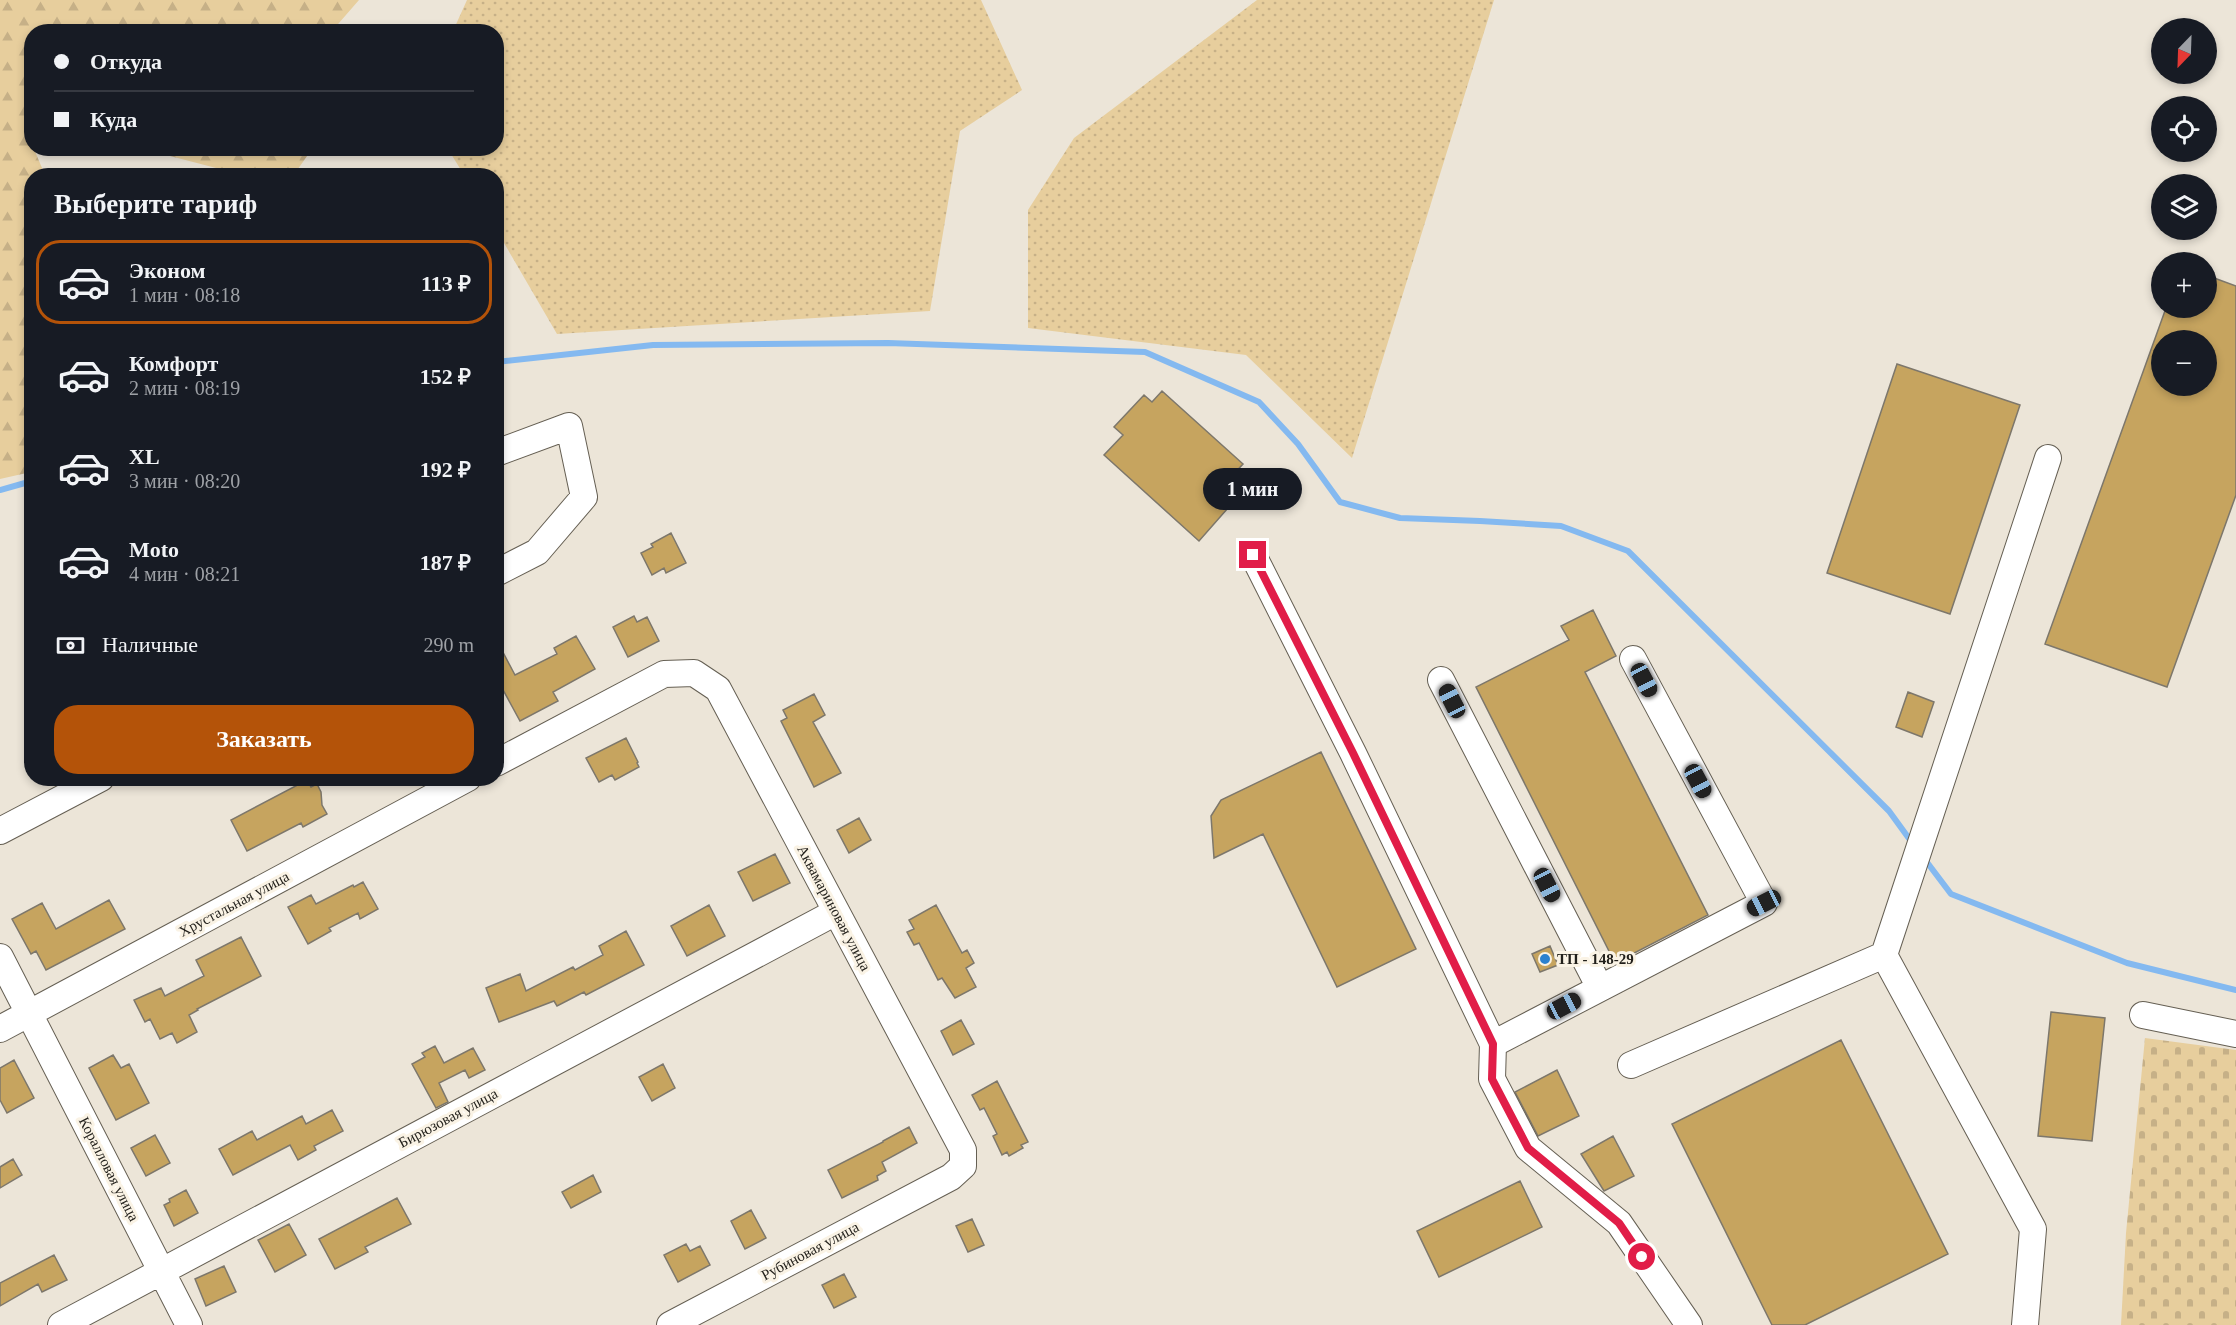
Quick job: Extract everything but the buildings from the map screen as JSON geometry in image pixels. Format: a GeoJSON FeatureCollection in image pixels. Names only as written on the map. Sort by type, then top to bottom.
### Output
{"type":"FeatureCollection","features":[{"type":"Feature","properties":{"kind":"street"},"geometry":{"type":"LineString","coordinates":[[504,450],[569,426],[584,497],[537,552],[504,569]]}},
{"type":"Feature","properties":{"kind":"street"},"geometry":{"type":"LineString","coordinates":[[2025,1325],[2033,1229],[1884,955],[2048,458]]}},
{"type":"Feature","properties":{"kind":"street"},"geometry":{"type":"LineString","coordinates":[[1253,555],[1353,753],[1493,1044],[1492,1079],[1528,1148],[1619,1223],[1689,1325]]}},
{"type":"Feature","properties":{"kind":"street"},"geometry":{"type":"LineString","coordinates":[[1493,1044],[1764,903],[1633,659]]}},
{"type":"Feature","properties":{"kind":"street","name":"Аквамариновая улица"},"geometry":{"type":"LineString","coordinates":[[504,760],[664,674],[694,673],[718,690],[963,1150],[963,1166],[951,1177]]}},
{"type":"Feature","properties":{"kind":"street"},"geometry":{"type":"LineString","coordinates":[[1441,680],[1600,988]]}},
{"type":"Feature","properties":{"kind":"street"},"geometry":{"type":"LineString","coordinates":[[0,831],[86,786]]}},
{"type":"Feature","properties":{"kind":"street","name":"Хрустальная улица"},"geometry":{"type":"LineString","coordinates":[[0,1029],[453,786]]}},
{"type":"Feature","properties":{"kind":"street","name":"Бирюзовая улица"},"geometry":{"type":"LineString","coordinates":[[61,1325],[836,912]]}},
{"type":"Feature","properties":{"kind":"street"},"geometry":{"type":"LineString","coordinates":[[1631,1065],[1884,955]]}},
{"type":"Feature","properties":{"kind":"street","name":"Коралловая улица"},"geometry":{"type":"LineString","coordinates":[[0,957],[189,1325]]}},
{"type":"Feature","properties":{"kind":"street"},"geometry":{"type":"LineString","coordinates":[[2143,1015],[2236,1034]]}},
{"type":"Feature","properties":{"kind":"street","name":"Рубиновая улица"},"geometry":{"type":"LineString","coordinates":[[670,1325],[951,1177]]}},
{"type":"Feature","properties":{"kind":"green space"},"geometry":{"type":"Polygon","coordinates":[[[0,0],[359,0],[338,24],[24,24],[24,156],[37,156],[42,168],[24,168],[24,474],[0,479],[0,0]]]}},
{"type":"Feature","properties":{"kind":"green space"},"geometry":{"type":"Polygon","coordinates":[[[467,0],[981,0],[1022,90],[960,131],[930,311],[557,334],[504,243],[504,168],[460,168],[452,156],[504,156],[504,24],[456,24],[467,0]]]}},
{"type":"Feature","properties":{"kind":"green space"},"geometry":{"type":"Polygon","coordinates":[[[1257,0],[1494,0],[1352,458],[1246,355],[1028,328],[1028,210],[1074,138],[1257,0]]]}},
{"type":"Feature","properties":{"kind":"green space"},"geometry":{"type":"Polygon","coordinates":[[[170,156],[307,156],[299,168],[216,168],[170,156]]]}},
{"type":"Feature","properties":{"kind":"green space"},"geometry":{"type":"Polygon","coordinates":[[[2145,1038],[2236,1050],[2236,1325],[2121,1325],[2126,1233],[2145,1038]]]}},
{"type":"Feature","properties":{"kind":"waterway"},"geometry":{"type":"LineString","coordinates":[[504,361],[653,345],[888,343],[1145,352],[1259,402],[1298,444],[1340,502],[1400,518],[1561,526],[1628,551],[1889,811],[1913,844]]}},
{"type":"Feature","properties":{"kind":"waterway"},"geometry":{"type":"LineString","coordinates":[[0,490],[24,483]]}},
{"type":"Feature","properties":{"kind":"waterway"},"geometry":{"type":"LineString","coordinates":[[1923,857],[1951,894],[2127,963],[2236,990]]}},
{"type":"Feature","properties":{"kind":"place","name":"ТП - 148-29"},"geometry":{"type":"Point","coordinates":[1545,959]}},
{"type":"Feature","properties":{"kind":"route"},"geometry":{"type":"LineString","coordinates":[[1253,555],[1353,753],[1493,1044],[1492,1079],[1528,1148],[1619,1223],[1642,1257]]}}]}
